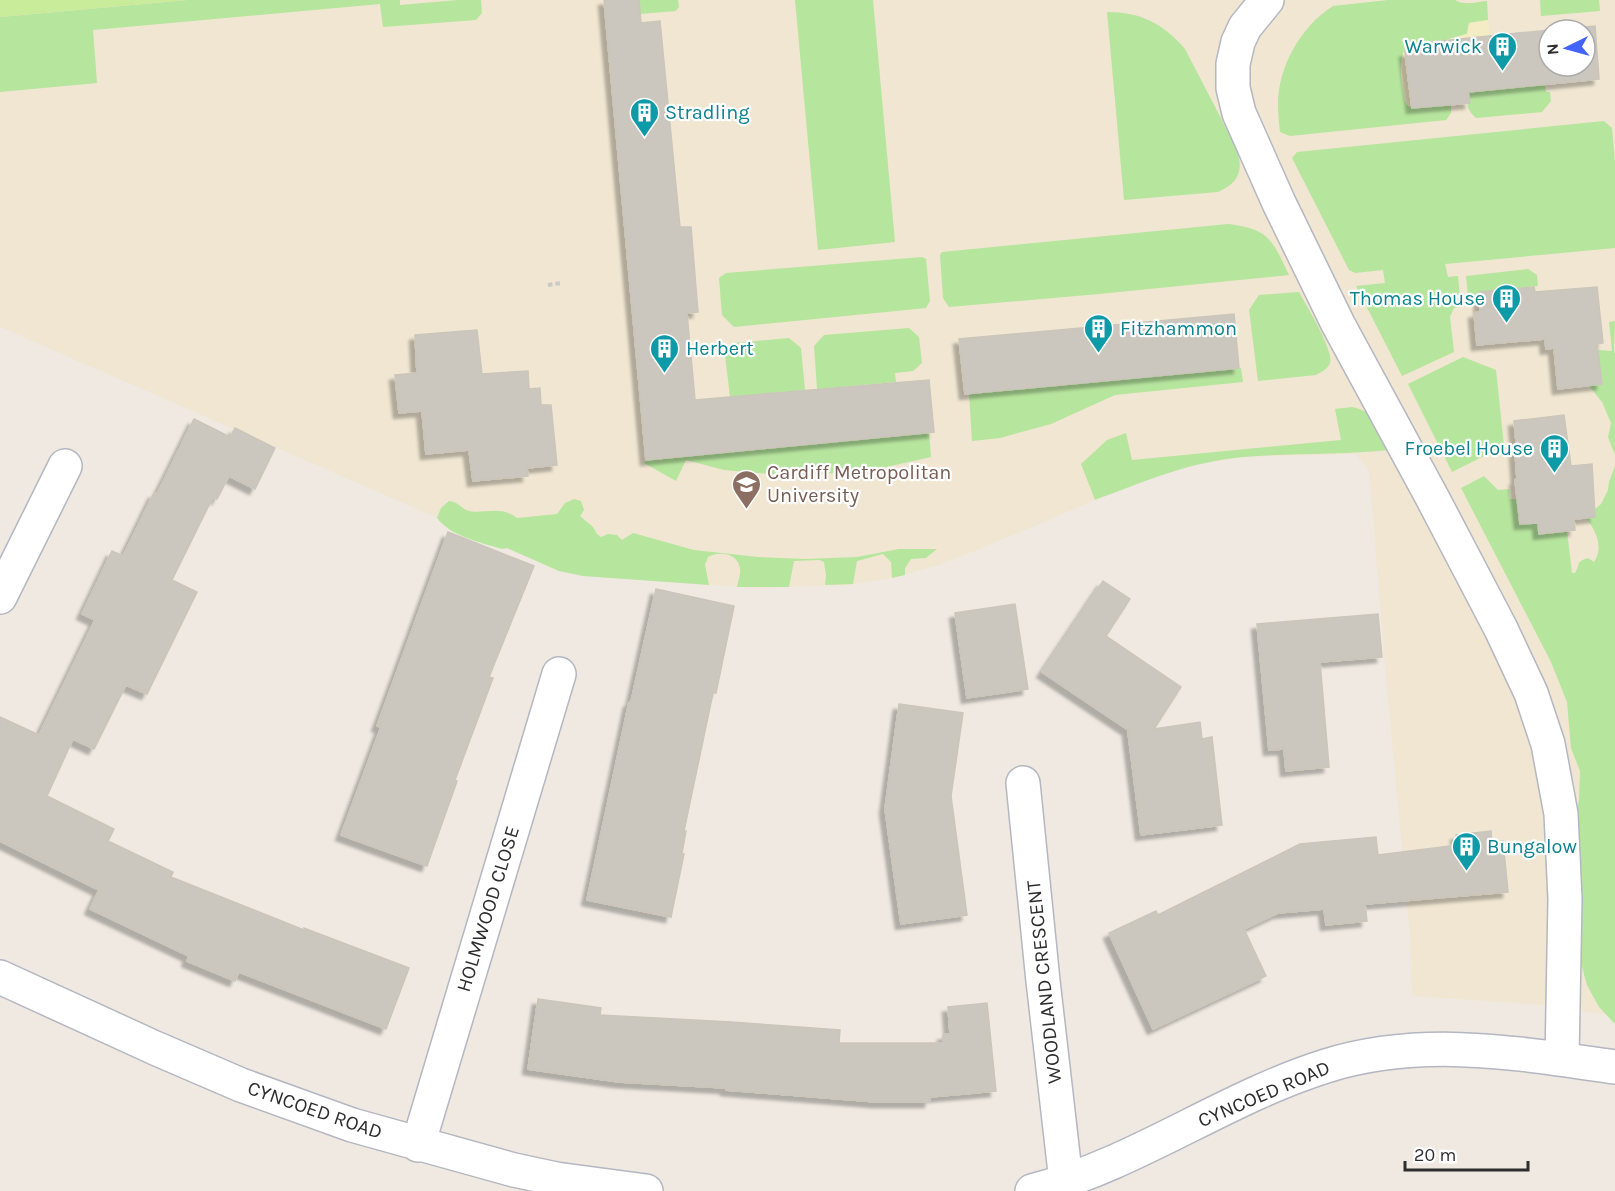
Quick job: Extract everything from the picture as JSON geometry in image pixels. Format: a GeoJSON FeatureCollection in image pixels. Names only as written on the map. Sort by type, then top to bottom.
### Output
{"type":"FeatureCollection","features":[{"type":"Feature","properties":{"kind":"street"},"geometry":{"type":"LineString","coordinates":[[1267,0],[1245,27],[1238,42],[1233,64],[1233,88],[1239,113],[1279,203],[1338,324],[1501,629],[1532,693],[1548,744],[1561,814],[1565,899],[1562,1059]]}},
{"type":"Feature","properties":{"kind":"street"},"geometry":{"type":"LineString","coordinates":[[0,597],[65,466]]}},
{"type":"Feature","properties":{"kind":"street","name":"HOLMWOOD CLOSE"},"geometry":{"type":"LineString","coordinates":[[418,1144],[559,674]]}},
{"type":"Feature","properties":{"kind":"street","name":"WOODLAND CRESCENT"},"geometry":{"type":"LineString","coordinates":[[1023,783],[1066,1181]]}},
{"type":"Feature","properties":{"kind":"street","name":"CYNCOED ROAD"},"geometry":{"type":"LineString","coordinates":[[0,977],[118,1032],[241,1085],[352,1125],[514,1170],[556,1179],[646,1191]]}},
{"type":"Feature","properties":{"kind":"street","name":"CYNCOED ROAD"},"geometry":{"type":"LineString","coordinates":[[1032,1191],[1066,1181],[1121,1158],[1272,1087],[1326,1066],[1355,1059],[1435,1048],[1562,1059],[1615,1067]]}},
{"type":"Feature","properties":{"kind":"path"},"geometry":{"type":"LineString","coordinates":[[548,285],[561,283]]}},
{"type":"Feature","properties":{"kind":"shaded area","name":"Cardiff Metropolitan University"},"geometry":{"type":"Polygon","coordinates":[[[0,0],[1615,0],[1615,1016],[1544,1005],[1412,996],[1410,934],[1369,470],[1355,454],[1243,457],[1198,464],[1159,475],[1095,500],[942,564],[892,578],[846,585],[756,588],[583,576],[559,571],[0,327],[0,0]]]}},
{"type":"Feature","properties":{"kind":"green space"},"geometry":{"type":"Polygon","coordinates":[[[0,0],[187,0],[0,17],[0,0]]]}},
{"type":"Feature","properties":{"kind":"green space"},"geometry":{"type":"Polygon","coordinates":[[[187,0],[400,0],[400,5],[481,0],[482,13],[476,20],[383,27],[380,4],[93,30],[97,83],[0,92],[0,17],[187,0]]]}},
{"type":"Feature","properties":{"kind":"green space"},"geometry":{"type":"Polygon","coordinates":[[[639,0],[678,0],[679,7],[676,11],[640,14],[639,0]]]}},
{"type":"Feature","properties":{"kind":"green space"},"geometry":{"type":"Polygon","coordinates":[[[795,0],[873,0],[895,242],[818,250],[795,0]]]}},
{"type":"Feature","properties":{"kind":"green space"},"geometry":{"type":"Polygon","coordinates":[[[1388,0],[1455,0],[1466,3],[1487,1],[1488,20],[1469,23],[1467,34],[1406,51],[1403,55],[1401,74],[1407,105],[1412,108],[1451,105],[1451,113],[1446,120],[1290,136],[1280,132],[1278,104],[1282,76],[1294,49],[1311,25],[1333,6],[1388,0]]]}},
{"type":"Feature","properties":{"kind":"green space"},"geometry":{"type":"Polygon","coordinates":[[[1540,0],[1599,0],[1600,11],[1541,16],[1540,0]]]}},
{"type":"Feature","properties":{"kind":"green space"},"geometry":{"type":"Polygon","coordinates":[[[1107,12],[1130,14],[1150,21],[1168,32],[1185,49],[1237,149],[1239,170],[1231,184],[1218,192],[1124,200],[1107,12]]]}},
{"type":"Feature","properties":{"kind":"green space"},"geometry":{"type":"Polygon","coordinates":[[[1545,84],[1546,92],[1550,92],[1551,101],[1542,112],[1476,118],[1468,106],[1468,92],[1545,84]]]}},
{"type":"Feature","properties":{"kind":"green space"},"geometry":{"type":"Polygon","coordinates":[[[1604,121],[1612,128],[1615,162],[1615,248],[1445,264],[1448,277],[1458,276],[1461,307],[1454,308],[1450,317],[1454,352],[1402,376],[1356,286],[1385,283],[1383,270],[1355,273],[1349,270],[1292,158],[1297,152],[1604,121]]]}},
{"type":"Feature","properties":{"kind":"green space"},"geometry":{"type":"Polygon","coordinates":[[[1228,224],[1253,229],[1268,238],[1289,275],[949,307],[943,298],[940,255],[942,252],[1228,224]]]}},
{"type":"Feature","properties":{"kind":"green space"},"geometry":{"type":"Polygon","coordinates":[[[922,257],[926,259],[930,301],[926,308],[734,327],[722,315],[719,278],[726,273],[922,257]]]}},
{"type":"Feature","properties":{"kind":"green space"},"geometry":{"type":"Polygon","coordinates":[[[1528,269],[1537,275],[1538,286],[1479,292],[1480,305],[1469,306],[1466,276],[1528,269]]]}},
{"type":"Feature","properties":{"kind":"green space"},"geometry":{"type":"Polygon","coordinates":[[[1299,292],[1324,338],[1330,363],[1316,375],[1258,381],[1249,310],[1259,295],[1299,292]]]}},
{"type":"Feature","properties":{"kind":"green space"},"geometry":{"type":"Polygon","coordinates":[[[1615,321],[1615,455],[1608,437],[1611,423],[1602,402],[1585,381],[1591,358],[1598,350],[1612,351],[1609,322],[1615,321]]]}},
{"type":"Feature","properties":{"kind":"green space"},"geometry":{"type":"Polygon","coordinates":[[[909,328],[919,337],[922,363],[913,371],[895,373],[896,382],[817,389],[814,346],[824,335],[909,328]]]}},
{"type":"Feature","properties":{"kind":"green space"},"geometry":{"type":"Polygon","coordinates":[[[789,338],[801,348],[805,390],[730,397],[725,355],[735,343],[789,338]]]}},
{"type":"Feature","properties":{"kind":"green space"},"geometry":{"type":"Polygon","coordinates":[[[1463,357],[1496,370],[1504,446],[1452,472],[1408,384],[1463,357]]]}},
{"type":"Feature","properties":{"kind":"green space"},"geometry":{"type":"Polygon","coordinates":[[[1241,368],[1243,382],[1115,395],[1051,424],[1000,438],[972,441],[969,393],[1241,368]]]}},
{"type":"Feature","properties":{"kind":"green space"},"geometry":{"type":"Polygon","coordinates":[[[1352,407],[1361,409],[1373,417],[1390,450],[1225,459],[1168,473],[1095,500],[1081,464],[1107,440],[1126,433],[1132,460],[1341,440],[1335,409],[1352,407]]]}},
{"type":"Feature","properties":{"kind":"green space"},"geometry":{"type":"Polygon","coordinates":[[[929,433],[931,457],[882,468],[824,474],[769,474],[724,470],[686,460],[676,481],[644,463],[646,460],[929,433]]]}},
{"type":"Feature","properties":{"kind":"green space"},"geometry":{"type":"Polygon","coordinates":[[[1615,466],[1615,1024],[1599,1007],[1587,985],[1571,928],[1573,820],[1579,801],[1580,771],[1571,748],[1567,702],[1551,662],[1461,488],[1484,476],[1498,490],[1509,489],[1510,499],[1517,499],[1538,523],[1539,534],[1567,531],[1572,573],[1575,573],[1581,561],[1588,558],[1594,562],[1597,556],[1597,539],[1585,517],[1601,504],[1615,466]]]}},
{"type":"Feature","properties":{"kind":"green space"},"geometry":{"type":"Polygon","coordinates":[[[574,499],[581,501],[584,510],[580,516],[601,537],[608,534],[617,535],[622,540],[633,533],[694,550],[758,557],[805,559],[857,557],[899,549],[937,549],[926,558],[911,559],[905,568],[905,575],[892,578],[891,562],[883,554],[857,561],[853,584],[825,585],[824,562],[819,560],[794,561],[789,587],[737,587],[740,568],[735,559],[727,555],[717,554],[708,557],[705,565],[709,585],[583,576],[559,571],[507,548],[502,549],[467,538],[450,530],[437,518],[441,508],[449,501],[466,510],[504,512],[517,518],[557,514],[565,503],[574,499]]]}},
{"type":"Feature","properties":{"kind":"sand"},"geometry":{"type":"Polygon","coordinates":[[[1488,20],[1490,36],[1458,39],[1458,47],[1405,52],[1412,108],[1407,105],[1401,68],[1403,52],[1467,34],[1469,23],[1488,20]]]}},
{"type":"Feature","properties":{"kind":"building"},"geometry":{"type":"Polygon","coordinates":[[[604,0],[639,0],[641,23],[660,21],[680,227],[691,227],[698,312],[687,313],[695,400],[929,380],[934,432],[646,460],[604,0]]]}},
{"type":"Feature","properties":{"kind":"building","name":"Warwick"},"geometry":{"type":"Polygon","coordinates":[[[1537,31],[1537,78],[1597,78],[1597,52],[1599,79],[1468,92],[1470,103],[1412,108],[1405,52],[1431,49],[1431,42],[1537,31]]]}},
{"type":"Feature","properties":{"kind":"building"},"geometry":{"type":"Polygon","coordinates":[[[1534,287],[1535,292],[1597,287],[1603,343],[1597,344],[1602,384],[1558,389],[1554,348],[1546,349],[1545,339],[1477,345],[1474,313],[1480,312],[1479,292],[1534,287]]]}},
{"type":"Feature","properties":{"kind":"building","name":"Fitzhammon"},"geometry":{"type":"Polygon","coordinates":[[[1234,314],[1239,368],[965,394],[959,339],[1234,314]]]}},
{"type":"Feature","properties":{"kind":"building"},"geometry":{"type":"Polygon","coordinates":[[[477,330],[482,374],[528,371],[529,389],[540,388],[541,405],[551,405],[557,465],[527,468],[528,476],[473,481],[469,450],[426,454],[422,411],[399,413],[395,375],[417,373],[415,335],[477,330]]]}},
{"type":"Feature","properties":{"kind":"building","name":"Froebel House"},"geometry":{"type":"Polygon","coordinates":[[[1564,415],[1571,466],[1592,464],[1595,517],[1574,519],[1575,530],[1539,534],[1538,523],[1520,524],[1515,480],[1517,479],[1515,452],[1517,452],[1514,421],[1564,415]]]}},
{"type":"Feature","properties":{"kind":"building"},"geometry":{"type":"Polygon","coordinates":[[[194,419],[230,437],[235,428],[275,448],[255,489],[229,476],[217,499],[213,497],[172,580],[197,592],[147,694],[126,685],[94,749],[73,739],[47,796],[114,829],[108,841],[173,872],[171,877],[304,930],[304,928],[409,968],[386,1029],[239,972],[235,981],[187,961],[189,956],[90,909],[99,890],[0,841],[0,717],[39,735],[95,620],[82,614],[112,551],[123,556],[194,419]]]}},
{"type":"Feature","properties":{"kind":"building"},"geometry":{"type":"Polygon","coordinates":[[[448,532],[534,566],[489,677],[493,678],[455,780],[457,781],[427,866],[341,835],[381,727],[377,726],[448,532]]]}},
{"type":"Feature","properties":{"kind":"building"},"geometry":{"type":"Polygon","coordinates":[[[1103,581],[1130,599],[1106,636],[1181,687],[1154,729],[1200,722],[1202,739],[1212,737],[1222,825],[1141,835],[1128,732],[1131,732],[1042,672],[1103,581]]]}},
{"type":"Feature","properties":{"kind":"building"},"geometry":{"type":"Polygon","coordinates":[[[656,589],[734,606],[684,831],[686,831],[682,853],[684,854],[671,917],[587,900],[629,702],[631,702],[656,589]]]}},
{"type":"Feature","properties":{"kind":"building"},"geometry":{"type":"Polygon","coordinates":[[[1015,604],[1028,689],[967,698],[955,613],[1015,604]]]}},
{"type":"Feature","properties":{"kind":"building"},"geometry":{"type":"Polygon","coordinates":[[[1378,614],[1382,657],[1320,662],[1329,767],[1286,771],[1284,749],[1269,750],[1257,624],[1378,614]]]}},
{"type":"Feature","properties":{"kind":"building"},"geometry":{"type":"Polygon","coordinates":[[[899,704],[963,713],[951,796],[967,915],[901,924],[885,809],[899,704]]]}},
{"type":"Feature","properties":{"kind":"building"},"geometry":{"type":"Polygon","coordinates":[[[1491,831],[1492,843],[1503,841],[1508,892],[1365,904],[1367,921],[1326,925],[1324,909],[1278,913],[1244,929],[1266,976],[1153,1029],[1109,933],[1156,911],[1158,915],[1300,844],[1376,837],[1378,855],[1458,845],[1456,835],[1491,831]]]}},
{"type":"Feature","properties":{"kind":"building"},"geometry":{"type":"Polygon","coordinates":[[[538,999],[601,1008],[600,1015],[840,1030],[839,1043],[943,1043],[943,1035],[950,1034],[948,1007],[987,1003],[996,1091],[930,1097],[930,1102],[877,1102],[726,1090],[726,1088],[619,1082],[528,1069],[538,999]]]}},
{"type":"Feature","properties":{"kind":"place","name":"Warwick"},"geometry":{"type":"Point","coordinates":[1503,72]}},
{"type":"Feature","properties":{"kind":"place","name":"Stradling"},"geometry":{"type":"Point","coordinates":[644,138]}},
{"type":"Feature","properties":{"kind":"place","name":"Thomas House"},"geometry":{"type":"Point","coordinates":[1506,324]}},
{"type":"Feature","properties":{"kind":"place","name":"Fitzhammon"},"geometry":{"type":"Point","coordinates":[1099,354]}},
{"type":"Feature","properties":{"kind":"place","name":"Herbert"},"geometry":{"type":"Point","coordinates":[665,374]}},
{"type":"Feature","properties":{"kind":"place","name":"Froebel House"},"geometry":{"type":"Point","coordinates":[1554,474]}},
{"type":"Feature","properties":{"kind":"place","name":"Cardiff Metropolitan University"},"geometry":{"type":"Point","coordinates":[746,510]}},
{"type":"Feature","properties":{"kind":"place","name":"Bungalow"},"geometry":{"type":"Point","coordinates":[1466,872]}}]}
